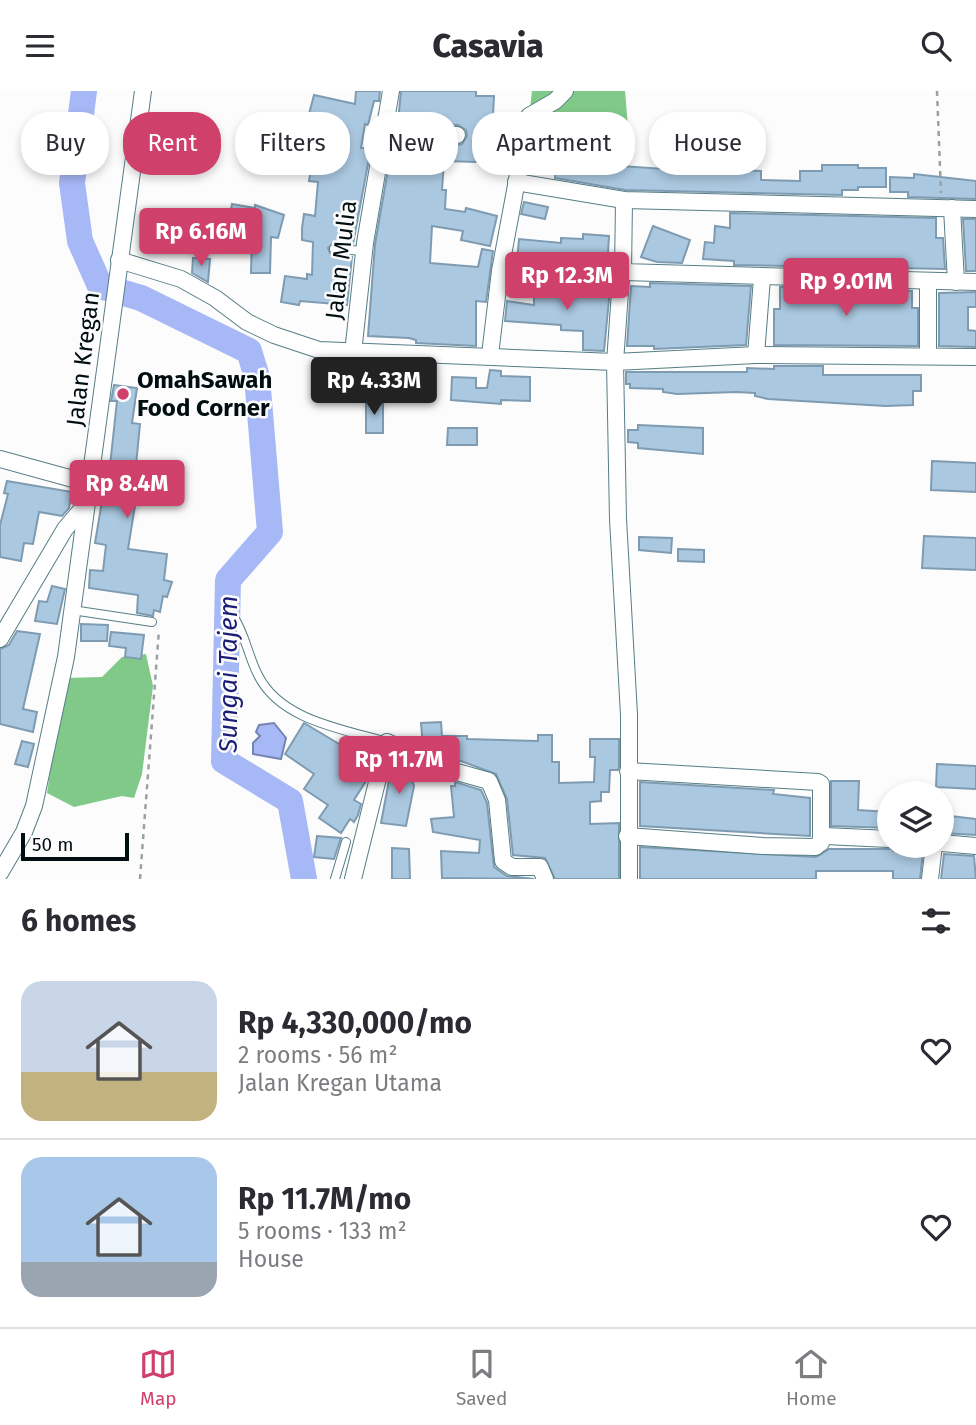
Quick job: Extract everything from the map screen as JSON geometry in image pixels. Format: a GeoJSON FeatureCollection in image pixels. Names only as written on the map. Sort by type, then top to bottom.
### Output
{"type":"FeatureCollection","features":[{"type":"Feature","properties":{"kind":"street","name":"Jalan Kregan"},"geometry":{"type":"LineString","coordinates":[[0,873],[29,820],[39,790],[66,657],[89,502],[114,290],[144,91]]}},
{"type":"Feature","properties":{"kind":"street","name":"Jalan Mulia"},"geometry":{"type":"LineString","coordinates":[[388,112],[391,91]]}},
{"type":"Feature","properties":{"kind":"street"},"geometry":{"type":"LineString","coordinates":[[490,355],[500,271],[529,116],[555,101],[565,91]]}},
{"type":"Feature","properties":{"kind":"street","name":"Jalan Mulia"},"geometry":{"type":"LineString","coordinates":[[353,353],[365,251],[378,175]]}},
{"type":"Feature","properties":{"kind":"street"},"geometry":{"type":"LineString","coordinates":[[516,182],[624,200],[976,209]]}},
{"type":"Feature","properties":{"kind":"street"},"geometry":{"type":"LineString","coordinates":[[624,200],[623,272],[976,282]]}},
{"type":"Feature","properties":{"kind":"street"},"geometry":{"type":"LineString","coordinates":[[947,208],[956,282]]}},
{"type":"Feature","properties":{"kind":"street"},"geometry":{"type":"LineString","coordinates":[[119,260],[181,279],[215,298],[247,322],[274,335],[319,350],[615,362],[756,355],[976,357]]}},
{"type":"Feature","properties":{"kind":"street"},"geometry":{"type":"LineString","coordinates":[[500,271],[588,280],[621,278],[615,362],[618,519],[629,715],[629,879]]}},
{"type":"Feature","properties":{"kind":"street"},"geometry":{"type":"LineString","coordinates":[[756,355],[762,278]]}},
{"type":"Feature","properties":{"kind":"street"},"geometry":{"type":"LineString","coordinates":[[928,281],[928,356]]}},
{"type":"Feature","properties":{"kind":"street"},"geometry":{"type":"LineString","coordinates":[[0,459],[91,484]]}},
{"type":"Feature","properties":{"kind":"street"},"geometry":{"type":"LineString","coordinates":[[0,639],[65,529],[89,502]]}},
{"type":"Feature","properties":{"kind":"street"},"geometry":{"type":"LineString","coordinates":[[353,879],[387,742],[443,768],[489,781],[497,800],[503,861],[512,867],[540,867],[545,879]]}},
{"type":"Feature","properties":{"kind":"street"},"geometry":{"type":"LineString","coordinates":[[628,772],[818,782],[821,784],[821,843]]}},
{"type":"Feature","properties":{"kind":"street"},"geometry":{"type":"LineString","coordinates":[[627,836],[816,847],[825,836],[877,838]]}},
{"type":"Feature","properties":{"kind":"street"},"geometry":{"type":"LineString","coordinates":[[0,839],[17,842]]}},
{"type":"Feature","properties":{"kind":"street"},"geometry":{"type":"LineString","coordinates":[[954,844],[976,846]]}},
{"type":"Feature","properties":{"kind":"street"},"geometry":{"type":"LineString","coordinates":[[930,879],[932,858]]}},
{"type":"Feature","properties":{"kind":"lane"},"geometry":{"type":"LineString","coordinates":[[334,249],[365,251]]}},
{"type":"Feature","properties":{"kind":"lane"},"geometry":{"type":"LineString","coordinates":[[72,610],[152,622]]}},
{"type":"Feature","properties":{"kind":"lane"},"geometry":{"type":"LineString","coordinates":[[233,616],[257,674],[280,704],[339,729],[387,742]]}},
{"type":"Feature","properties":{"kind":"lane"},"geometry":{"type":"LineString","coordinates":[[335,879],[346,842]]}},
{"type":"Feature","properties":{"kind":"path"},"geometry":{"type":"LineString","coordinates":[[937,91],[947,208]]}},
{"type":"Feature","properties":{"kind":"path"},"geometry":{"type":"LineString","coordinates":[[140,879],[144,793],[160,625],[152,622]]}},
{"type":"Feature","properties":{"kind":"green space"},"geometry":{"type":"Polygon","coordinates":[[[532,91],[625,91],[627,112],[530,112],[532,91]]]}},
{"type":"Feature","properties":{"kind":"green space"},"geometry":{"type":"Polygon","coordinates":[[[146,654],[153,686],[142,774],[134,798],[122,796],[74,807],[47,793],[64,678],[102,677],[122,657],[146,654]]]}},
{"type":"Feature","properties":{"kind":"water"},"geometry":{"type":"Polygon","coordinates":[[[274,723],[286,738],[281,759],[253,754],[253,743],[260,736],[256,732],[259,725],[274,723]]]}},
{"type":"Feature","properties":{"kind":"building"},"geometry":{"type":"Polygon","coordinates":[[[356,91],[380,91],[379,101],[374,101],[371,112],[364,112],[361,148],[364,148],[366,175],[353,244],[334,242],[328,248],[331,255],[352,257],[347,305],[300,301],[299,305],[281,302],[285,276],[307,279],[307,274],[312,275],[313,242],[302,240],[304,214],[315,216],[318,182],[309,181],[310,175],[350,175],[350,112],[310,112],[314,95],[355,104],[356,91]]]}},
{"type":"Feature","properties":{"kind":"building"},"geometry":{"type":"Polygon","coordinates":[[[401,91],[476,91],[476,96],[494,96],[493,112],[472,112],[472,162],[458,161],[458,145],[462,144],[467,136],[466,130],[458,125],[458,112],[399,112],[401,91]]]}},
{"type":"Feature","properties":{"kind":"building"},"geometry":{"type":"Polygon","coordinates":[[[822,165],[886,168],[886,187],[858,187],[858,190],[842,190],[842,195],[625,190],[555,178],[555,175],[635,175],[635,167],[649,168],[649,175],[761,175],[761,180],[800,181],[800,171],[822,171],[822,165]]]}},
{"type":"Feature","properties":{"kind":"building"},"geometry":{"type":"Polygon","coordinates":[[[914,174],[976,181],[976,199],[908,197],[908,192],[890,192],[890,177],[914,178],[914,174]]]}},
{"type":"Feature","properties":{"kind":"building"},"geometry":{"type":"Polygon","coordinates":[[[387,175],[443,175],[445,209],[465,212],[466,208],[497,216],[490,246],[461,240],[463,231],[432,226],[430,263],[478,267],[482,249],[493,251],[486,302],[476,301],[476,346],[416,343],[416,340],[409,338],[368,336],[375,244],[387,175]]]}},
{"type":"Feature","properties":{"kind":"building"},"geometry":{"type":"Polygon","coordinates":[[[524,202],[548,207],[545,219],[521,214],[524,202]]]}},
{"type":"Feature","properties":{"kind":"building"},"geometry":{"type":"Polygon","coordinates":[[[232,204],[255,208],[255,205],[284,215],[278,238],[271,237],[270,273],[251,273],[252,235],[227,231],[232,204]]]}},
{"type":"Feature","properties":{"kind":"building"},"geometry":{"type":"Polygon","coordinates":[[[730,213],[936,218],[936,238],[943,238],[945,269],[734,265],[734,261],[703,259],[705,242],[714,243],[715,226],[730,228],[730,213]]]}},
{"type":"Feature","properties":{"kind":"building"},"geometry":{"type":"Polygon","coordinates":[[[963,219],[976,219],[976,271],[966,271],[963,219]]]}},
{"type":"Feature","properties":{"kind":"building"},"geometry":{"type":"Polygon","coordinates":[[[653,226],[690,240],[682,263],[657,262],[641,257],[653,226]]]}},
{"type":"Feature","properties":{"kind":"building"},"geometry":{"type":"Polygon","coordinates":[[[583,234],[609,236],[608,253],[613,253],[613,268],[588,269],[517,262],[519,239],[561,243],[561,238],[583,239],[583,234]]]}},
{"type":"Feature","properties":{"kind":"building"},"geometry":{"type":"Polygon","coordinates":[[[193,258],[210,259],[208,282],[192,273],[193,258]]]}},
{"type":"Feature","properties":{"kind":"building"},"geometry":{"type":"Polygon","coordinates":[[[650,283],[751,286],[746,345],[654,349],[654,346],[627,346],[631,286],[650,287],[650,283]]]}},
{"type":"Feature","properties":{"kind":"building"},"geometry":{"type":"Polygon","coordinates":[[[534,285],[587,290],[610,289],[604,351],[583,350],[583,331],[561,330],[561,325],[505,321],[507,301],[534,305],[534,285]]]}},
{"type":"Feature","properties":{"kind":"building"},"geometry":{"type":"Polygon","coordinates":[[[780,287],[912,291],[912,308],[918,308],[918,346],[774,345],[774,309],[780,309],[780,287]]]}},
{"type":"Feature","properties":{"kind":"building"},"geometry":{"type":"Polygon","coordinates":[[[976,292],[976,307],[968,307],[968,330],[976,331],[976,347],[939,346],[939,293],[976,292]]]}},
{"type":"Feature","properties":{"kind":"building"},"geometry":{"type":"Polygon","coordinates":[[[774,366],[823,366],[823,375],[921,375],[921,391],[913,391],[913,405],[885,406],[768,399],[755,396],[755,393],[677,394],[663,392],[663,389],[630,388],[630,384],[626,384],[626,372],[747,372],[747,368],[774,369],[774,366]]]}},
{"type":"Feature","properties":{"kind":"building"},"geometry":{"type":"Polygon","coordinates":[[[490,370],[501,371],[501,376],[530,377],[530,401],[501,400],[501,404],[451,400],[452,377],[476,378],[476,388],[487,388],[490,370]]]}},
{"type":"Feature","properties":{"kind":"building"},"geometry":{"type":"Polygon","coordinates":[[[114,385],[137,388],[132,423],[140,424],[134,486],[138,487],[128,549],[167,554],[164,580],[172,582],[167,597],[163,596],[160,612],[154,610],[153,616],[137,613],[138,595],[89,588],[90,570],[103,571],[106,545],[95,543],[105,483],[108,484],[117,401],[111,401],[114,385]]]}},
{"type":"Feature","properties":{"kind":"building"},"geometry":{"type":"Polygon","coordinates":[[[366,402],[383,402],[383,433],[366,433],[366,402]]]}},
{"type":"Feature","properties":{"kind":"building"},"geometry":{"type":"Polygon","coordinates":[[[638,425],[703,428],[703,454],[638,448],[638,443],[628,442],[628,430],[638,430],[638,425]]]}},
{"type":"Feature","properties":{"kind":"building"},"geometry":{"type":"Polygon","coordinates":[[[448,428],[477,428],[477,445],[447,445],[448,428]]]}},
{"type":"Feature","properties":{"kind":"building"},"geometry":{"type":"Polygon","coordinates":[[[932,461],[976,463],[976,492],[931,490],[932,461]]]}},
{"type":"Feature","properties":{"kind":"building"},"geometry":{"type":"Polygon","coordinates":[[[7,481],[72,492],[69,508],[62,516],[39,512],[33,544],[24,543],[21,561],[0,557],[0,525],[8,494],[4,493],[7,481]]]}},
{"type":"Feature","properties":{"kind":"building"},"geometry":{"type":"Polygon","coordinates":[[[924,536],[976,538],[976,570],[922,568],[924,536]]]}},
{"type":"Feature","properties":{"kind":"building"},"geometry":{"type":"Polygon","coordinates":[[[639,537],[672,538],[671,553],[639,550],[639,537]]]}},
{"type":"Feature","properties":{"kind":"building"},"geometry":{"type":"Polygon","coordinates":[[[678,549],[704,550],[704,562],[678,561],[678,549]]]}},
{"type":"Feature","properties":{"kind":"building"},"geometry":{"type":"Polygon","coordinates":[[[52,586],[65,589],[57,624],[35,621],[39,601],[47,602],[52,586]]]}},
{"type":"Feature","properties":{"kind":"building"},"geometry":{"type":"Polygon","coordinates":[[[81,624],[108,625],[107,641],[81,641],[81,624]]]}},
{"type":"Feature","properties":{"kind":"building"},"geometry":{"type":"Polygon","coordinates":[[[17,631],[40,634],[23,709],[37,712],[33,732],[0,724],[0,649],[9,645],[17,631]]]}},
{"type":"Feature","properties":{"kind":"building"},"geometry":{"type":"Polygon","coordinates":[[[111,632],[144,635],[141,659],[125,657],[126,648],[109,646],[111,632]]]}},
{"type":"Feature","properties":{"kind":"building"},"geometry":{"type":"Polygon","coordinates":[[[441,722],[442,736],[467,736],[467,739],[538,741],[538,735],[552,735],[552,762],[559,762],[559,783],[594,782],[595,757],[590,757],[590,739],[619,739],[618,770],[610,770],[609,792],[601,792],[601,801],[590,802],[590,824],[619,823],[619,879],[555,879],[545,858],[513,855],[507,799],[496,774],[423,747],[421,723],[441,722]]]}},
{"type":"Feature","properties":{"kind":"building"},"geometry":{"type":"Polygon","coordinates":[[[304,723],[371,763],[366,781],[354,800],[361,804],[358,815],[354,822],[350,819],[341,833],[319,818],[328,805],[304,789],[314,774],[285,754],[304,723]]]}},
{"type":"Feature","properties":{"kind":"building"},"geometry":{"type":"Polygon","coordinates":[[[22,741],[34,744],[28,767],[15,764],[22,741]]]}},
{"type":"Feature","properties":{"kind":"building"},"geometry":{"type":"Polygon","coordinates":[[[394,757],[407,763],[414,786],[406,826],[381,823],[390,775],[400,782],[394,757]]]}},
{"type":"Feature","properties":{"kind":"building"},"geometry":{"type":"Polygon","coordinates":[[[937,764],[976,766],[976,789],[954,788],[954,781],[936,781],[937,764]]]}},
{"type":"Feature","properties":{"kind":"building"},"geometry":{"type":"Polygon","coordinates":[[[831,781],[859,781],[858,810],[877,811],[877,828],[831,826],[831,781]]]}},
{"type":"Feature","properties":{"kind":"building"},"geometry":{"type":"Polygon","coordinates":[[[455,782],[481,790],[487,803],[494,867],[507,876],[534,879],[442,878],[441,851],[479,853],[480,840],[433,832],[431,819],[454,817],[451,786],[455,786],[455,782]]]}},
{"type":"Feature","properties":{"kind":"building"},"geometry":{"type":"Polygon","coordinates":[[[640,782],[774,790],[773,794],[810,798],[810,836],[640,826],[640,782]]]}},
{"type":"Feature","properties":{"kind":"building"},"geometry":{"type":"Polygon","coordinates":[[[954,816],[976,819],[976,835],[954,834],[954,816]]]}},
{"type":"Feature","properties":{"kind":"building"},"geometry":{"type":"Polygon","coordinates":[[[317,836],[341,838],[334,859],[314,857],[317,836]]]}},
{"type":"Feature","properties":{"kind":"building"},"geometry":{"type":"Polygon","coordinates":[[[640,847],[816,857],[829,849],[877,849],[877,858],[922,858],[920,879],[893,879],[893,871],[816,871],[816,879],[640,879],[640,847]]]}},
{"type":"Feature","properties":{"kind":"building"},"geometry":{"type":"Polygon","coordinates":[[[392,848],[409,849],[410,879],[392,879],[392,848]]]}},
{"type":"Feature","properties":{"kind":"building"},"geometry":{"type":"Polygon","coordinates":[[[954,855],[974,856],[976,879],[941,879],[944,858],[954,858],[954,855]]]}},
{"type":"Feature","properties":{"kind":"waterway","name":"Sungai Tajem"},"geometry":{"type":"LineString","coordinates":[[84,91],[72,183],[80,241],[100,286],[141,298],[249,351],[257,377],[270,532],[228,580],[224,761],[290,801],[304,879]]}},
{"type":"Feature","properties":{"kind":"place","name":"OmahSawah Food Corner"},"geometry":{"type":"Point","coordinates":[123,394]}}]}
